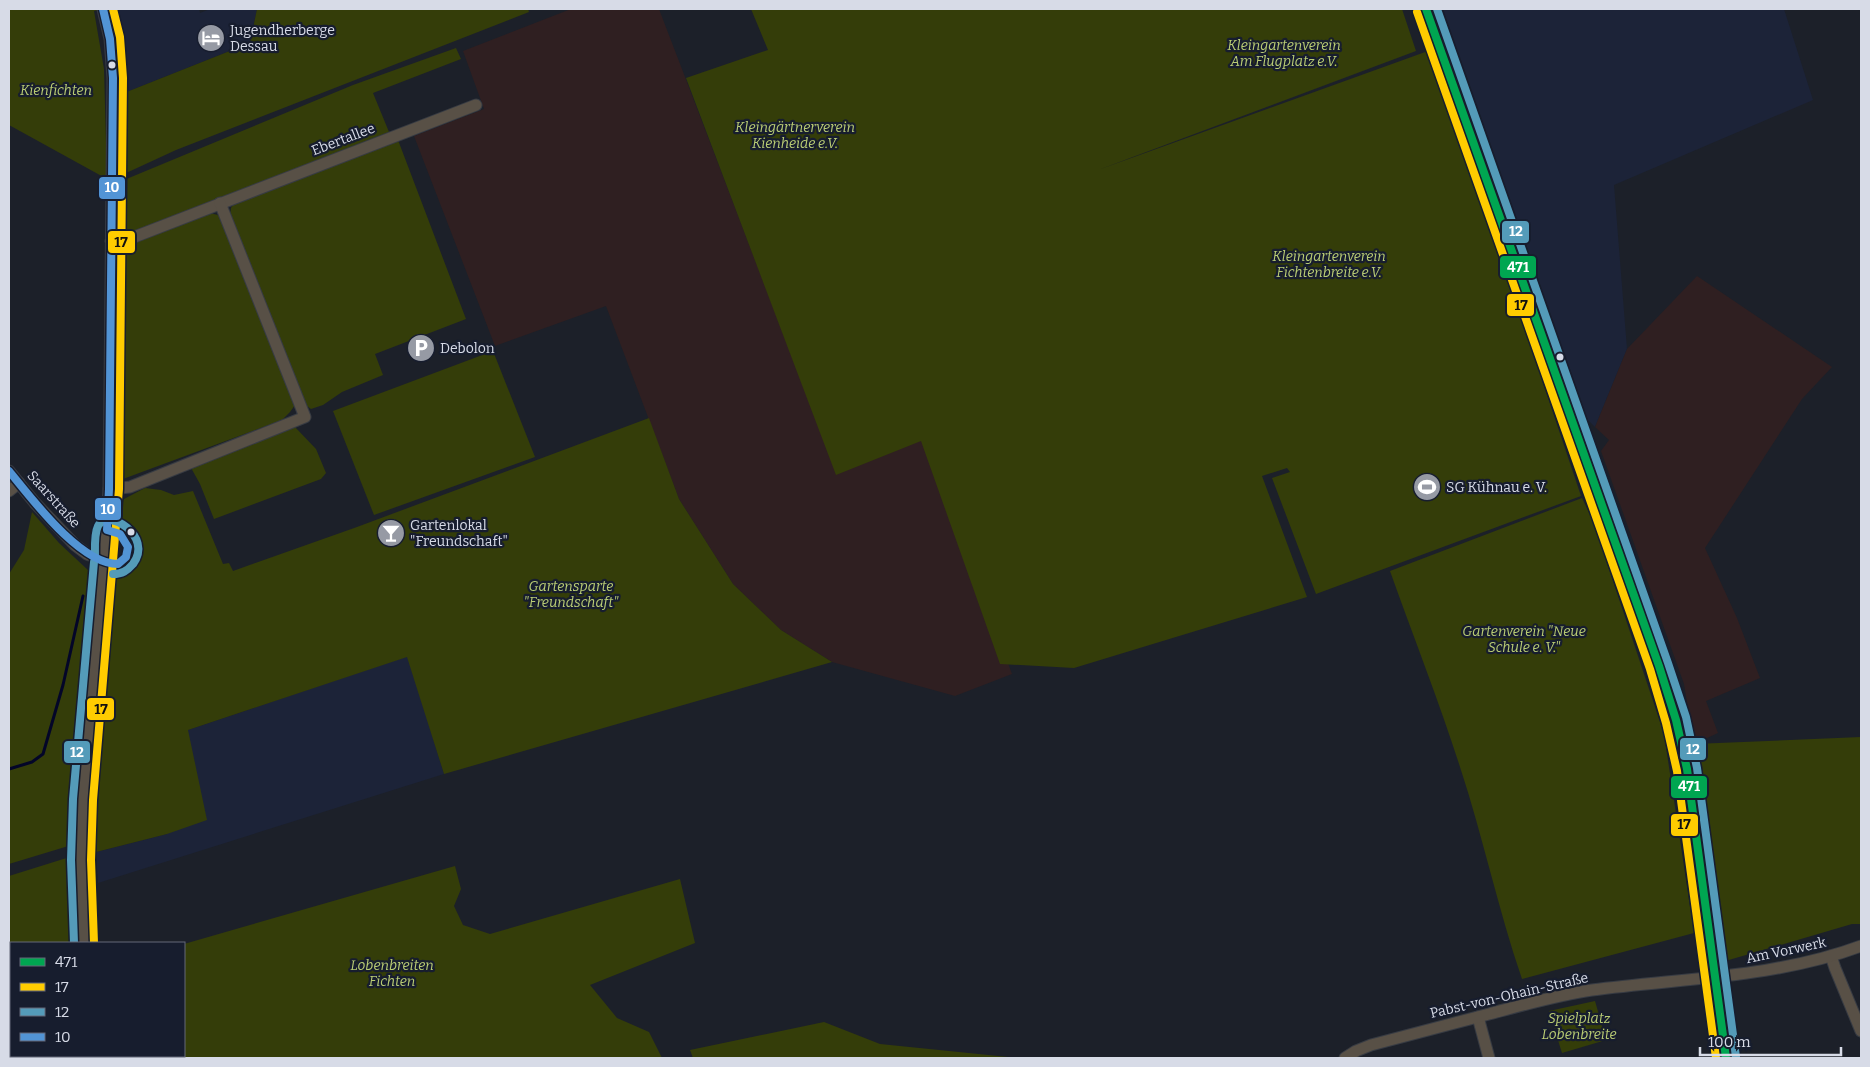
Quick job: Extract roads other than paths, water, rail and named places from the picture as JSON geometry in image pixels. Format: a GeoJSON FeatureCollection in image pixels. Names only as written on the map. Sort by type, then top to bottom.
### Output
{"type":"FeatureCollection","features":[{"type":"Feature","properties":{"kind":"street"},"geometry":{"type":"LineString","coordinates":[[84,942],[81,860],[83,798],[109,489],[112,64],[110,39],[103,9]]}},
{"type":"Feature","properties":{"kind":"street"},"geometry":{"type":"LineString","coordinates":[[1426,9],[1662,674],[1676,720],[1688,776],[1726,1058]]}},
{"type":"Feature","properties":{"kind":"street","name":"Ebertallee"},"geometry":{"type":"LineString","coordinates":[[111,241],[129,239],[476,104]]}},
{"type":"Feature","properties":{"kind":"street"},"geometry":{"type":"LineString","coordinates":[[109,489],[124,489],[136,485],[305,417],[220,203]]}},
{"type":"Feature","properties":{"kind":"street","name":"Saarstraße"},"geometry":{"type":"LineString","coordinates":[[9,471],[48,517],[78,548],[104,560]]}},
{"type":"Feature","properties":{"kind":"street"},"geometry":{"type":"LineString","coordinates":[[9,491],[19,483]]}},
{"type":"Feature","properties":{"kind":"street","name":"Am Vorwerk"},"geometry":{"type":"LineString","coordinates":[[1715,978],[1790,966],[1861,946]]}},
{"type":"Feature","properties":{"kind":"street"},"geometry":{"type":"LineString","coordinates":[[1831,956],[1861,1031]]}},
{"type":"Feature","properties":{"kind":"street","name":"Pabst-von-Ohain-Straße"},"geometry":{"type":"LineString","coordinates":[[1345,1058],[1371,1045],[1540,1000],[1592,990],[1715,978]]}},
{"type":"Feature","properties":{"kind":"street"},"geometry":{"type":"LineString","coordinates":[[1478,1016],[1489,1058]]}},
{"type":"Feature","properties":{"kind":"waterway"},"geometry":{"type":"LineString","coordinates":[[9,769],[32,762],[43,754],[63,685],[83,596]]}},
{"type":"Feature","properties":{"kind":"place","name":"Jugendherberge Dessau"},"geometry":{"type":"Point","coordinates":[211,38]}},
{"type":"Feature","properties":{"kind":"place","name":"Debolon"},"geometry":{"type":"Point","coordinates":[421,348]}},
{"type":"Feature","properties":{"kind":"place","name":"SG Kühnau e. V."},"geometry":{"type":"Point","coordinates":[1427,487]}},
{"type":"Feature","properties":{"kind":"place","name":"Gartenlokal \"Freundschaft\""},"geometry":{"type":"Point","coordinates":[391,533]}},
{"type":"Feature","properties":{"kind":"park label","name":"Kleingartenverein Am Flugplatz e.V."},"geometry":{"type":"Point","coordinates":[1284,54]}},
{"type":"Feature","properties":{"kind":"park label","name":"Kienfichten"},"geometry":{"type":"Point","coordinates":[56,90]}},
{"type":"Feature","properties":{"kind":"park label","name":"Kleingärtnerverein Kienheide e.V."},"geometry":{"type":"Point","coordinates":[795,136]}},
{"type":"Feature","properties":{"kind":"park label","name":"Kleingartenverein Fichtenbreite e.V."},"geometry":{"type":"Point","coordinates":[1329,264]}},
{"type":"Feature","properties":{"kind":"park label","name":"Gartensparte \"Freundschaft\""},"geometry":{"type":"Point","coordinates":[571,594]}},
{"type":"Feature","properties":{"kind":"park label","name":"Gartenverein \"Neue Schule e. V.\""},"geometry":{"type":"Point","coordinates":[1524,640]}},
{"type":"Feature","properties":{"kind":"park label","name":"Lobenbreiten Fichten"},"geometry":{"type":"Point","coordinates":[392,974]}},
{"type":"Feature","properties":{"kind":"park label","name":"Spielplatz Lobenbreite"},"geometry":{"type":"Point","coordinates":[1579,1026]}}]}
